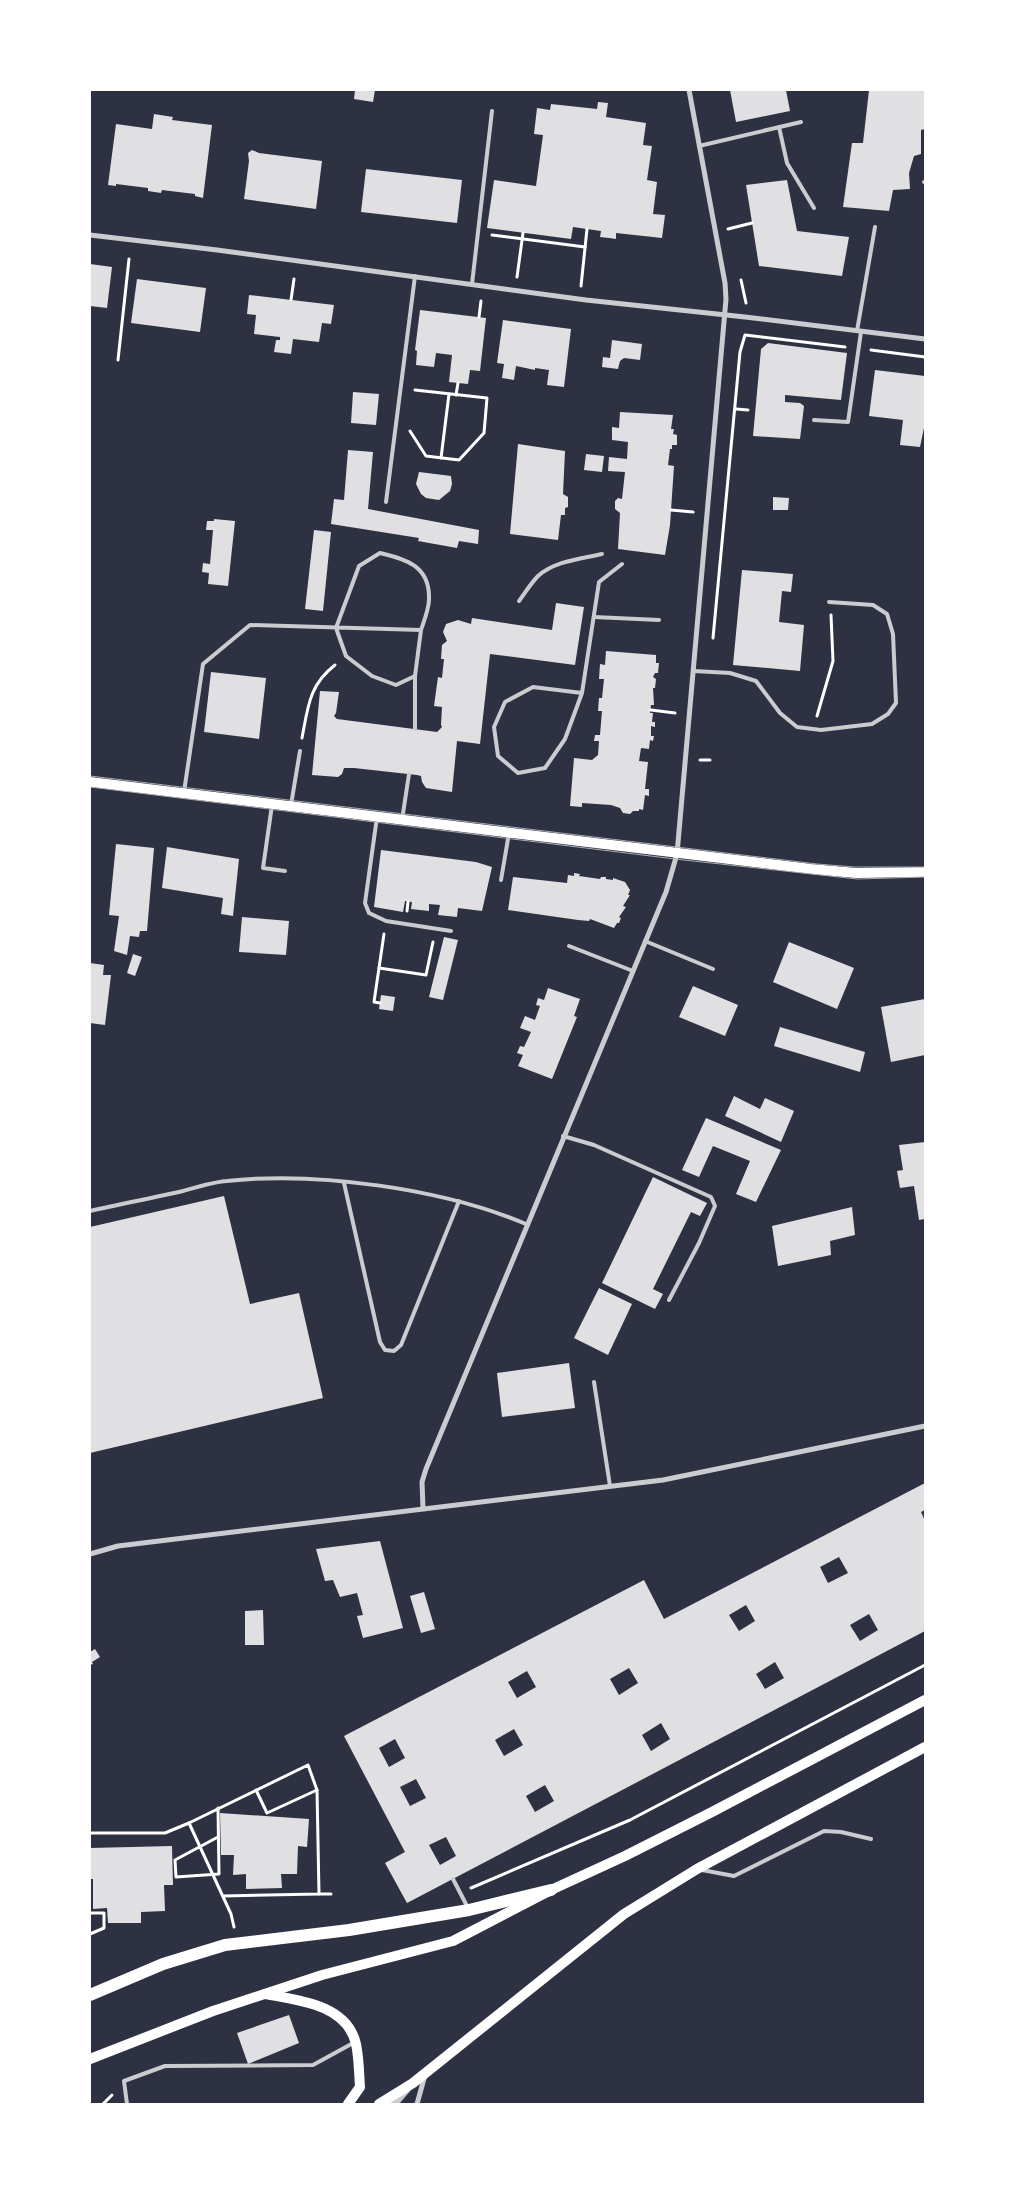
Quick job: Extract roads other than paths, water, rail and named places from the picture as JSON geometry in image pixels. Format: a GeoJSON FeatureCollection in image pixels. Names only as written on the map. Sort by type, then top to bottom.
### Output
{"type":"FeatureCollection","features":[{"type":"Feature","properties":{"kind":"main road"},"geometry":{"type":"LineString","coordinates":[[90,782],[272,802],[377,817],[677,854],[856,873],[925,872]]}},
{"type":"Feature","properties":{"kind":"main road"},"geometry":{"type":"LineString","coordinates":[[90,2059],[213,2011],[322,1975],[453,1941],[551,1890],[625,1856],[735,1800],[925,1700]]}},
{"type":"Feature","properties":{"kind":"main road"},"geometry":{"type":"LineString","coordinates":[[379,2104],[412,2083],[624,1914],[697,1869],[925,1747]]}},
{"type":"Feature","properties":{"kind":"main road"},"geometry":{"type":"LineString","coordinates":[[90,1995],[163,1964],[225,1945],[349,1930],[469,1910],[551,1890]]}},
{"type":"Feature","properties":{"kind":"main road"},"geometry":{"type":"LineString","coordinates":[[264,1994],[311,2003],[330,2010],[347,2026],[356,2042],[360,2087],[348,2104]]}},
{"type":"Feature","properties":{"kind":"street"},"geometry":{"type":"LineString","coordinates":[[423,1508],[422,1482],[426,1469],[526,1224],[666,892],[677,854],[726,315],[725,283],[688,90]]}},
{"type":"Feature","properties":{"kind":"street"},"geometry":{"type":"LineString","coordinates":[[90,236],[415,276],[586,300],[925,339]]}},
{"type":"Feature","properties":{"kind":"street"},"geometry":{"type":"LineString","coordinates":[[90,1554],[118,1546],[663,1480],[925,1426]]}},
{"type":"Feature","properties":{"kind":"street"},"geometry":{"type":"LineString","coordinates":[[417,2104],[426,2072]]}},
{"type":"Feature","properties":{"kind":"street"},"geometry":{"type":"LineString","coordinates":[[393,2104],[412,2083]]}},
{"type":"Feature","properties":{"kind":"lane"},"geometry":{"type":"LineString","coordinates":[[472,284],[492,111]]}},
{"type":"Feature","properties":{"kind":"lane"},"geometry":{"type":"LineString","coordinates":[[699,146],[801,122]]}},
{"type":"Feature","properties":{"kind":"lane"},"geometry":{"type":"LineString","coordinates":[[779,127],[787,163],[814,208]]}},
{"type":"Feature","properties":{"kind":"lane"},"geometry":{"type":"LineString","coordinates":[[814,420],[848,422],[859,348],[859,331],[875,227]]}},
{"type":"Feature","properties":{"kind":"lane"},"geometry":{"type":"LineString","coordinates":[[386,502],[415,276]]}},
{"type":"Feature","properties":{"kind":"lane"},"geometry":{"type":"LineString","coordinates":[[415,676],[396,685],[372,676],[346,656],[336,628],[359,566],[380,553],[406,558],[424,574],[429,599],[421,630],[415,676],[415,729]]}},
{"type":"Feature","properties":{"kind":"lane"},"geometry":{"type":"LineString","coordinates":[[519,601],[538,577],[548,569],[562,563],[602,554]]}},
{"type":"Feature","properties":{"kind":"lane"},"geometry":{"type":"LineString","coordinates":[[582,693],[533,687],[505,702],[494,727],[498,756],[518,773],[545,768],[565,739],[582,693],[599,582],[622,564]]}},
{"type":"Feature","properties":{"kind":"lane"},"geometry":{"type":"LineString","coordinates":[[694,671],[730,673],[756,681],[780,713],[797,726],[821,730],[872,724],[888,714],[896,703],[893,634],[887,614],[872,605],[829,602]]}},
{"type":"Feature","properties":{"kind":"lane"},"geometry":{"type":"LineString","coordinates":[[594,617],[659,620]]}},
{"type":"Feature","properties":{"kind":"lane"},"geometry":{"type":"LineString","coordinates":[[184,792],[204,664],[250,625],[421,630]]}},
{"type":"Feature","properties":{"kind":"lane"},"geometry":{"type":"LineString","coordinates":[[291,805],[300,751]]}},
{"type":"Feature","properties":{"kind":"lane"},"geometry":{"type":"LineString","coordinates":[[402,820],[409,774]]}},
{"type":"Feature","properties":{"kind":"lane"},"geometry":{"type":"LineString","coordinates":[[272,802],[263,868],[285,871]]}},
{"type":"Feature","properties":{"kind":"lane"},"geometry":{"type":"LineString","coordinates":[[377,817],[365,903],[369,913],[386,922],[451,931]]}},
{"type":"Feature","properties":{"kind":"lane"},"geometry":{"type":"LineString","coordinates":[[501,880],[509,833]]}},
{"type":"Feature","properties":{"kind":"lane"},"geometry":{"type":"LineString","coordinates":[[645,941],[713,969]]}},
{"type":"Feature","properties":{"kind":"lane"},"geometry":{"type":"LineString","coordinates":[[569,946],[633,971]]}},
{"type":"Feature","properties":{"kind":"lane"},"geometry":{"type":"LineString","coordinates":[[564,1136],[594,1146],[711,1197],[715,1206],[699,1243],[669,1300]]}},
{"type":"Feature","properties":{"kind":"lane"},"geometry":{"type":"LineString","coordinates":[[90,1211],[227,1181],[288,1179],[411,1191],[489,1209],[526,1224]]}},
{"type":"Feature","properties":{"kind":"lane"},"geometry":{"type":"LineString","coordinates":[[344,1183],[380,1342],[385,1350],[394,1351],[401,1345],[459,1201]]}},
{"type":"Feature","properties":{"kind":"lane"},"geometry":{"type":"LineString","coordinates":[[594,1382],[610,1486]]}},
{"type":"Feature","properties":{"kind":"lane"},"geometry":{"type":"LineString","coordinates":[[697,1869],[734,1876],[824,1831],[841,1832],[871,1839]]}},
{"type":"Feature","properties":{"kind":"lane"},"geometry":{"type":"LineString","coordinates":[[453,1879],[469,1910]]}},
{"type":"Feature","properties":{"kind":"lane"},"geometry":{"type":"LineString","coordinates":[[126,2104],[124,2081],[165,2066],[313,2064],[356,2042]]}},
{"type":"Feature","properties":{"kind":"tram line"},"geometry":{"type":"LineString","coordinates":[[90,776],[817,864],[854,867],[925,867]]}},
{"type":"Feature","properties":{"kind":"tram line"},"geometry":{"type":"LineString","coordinates":[[90,787],[675,859],[857,879],[925,877]]}}]}
